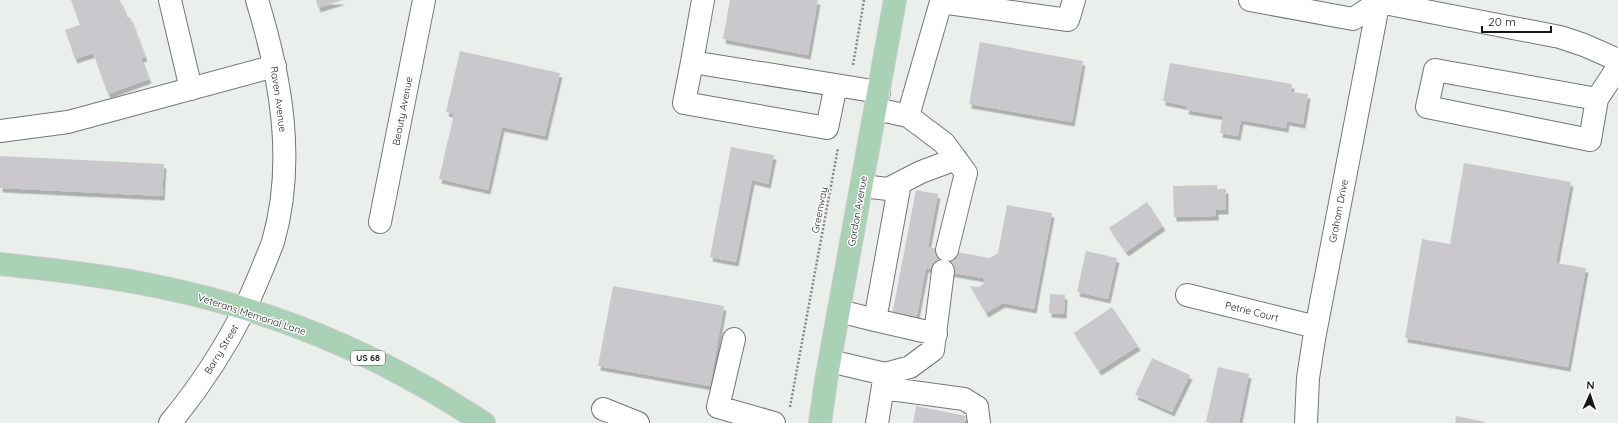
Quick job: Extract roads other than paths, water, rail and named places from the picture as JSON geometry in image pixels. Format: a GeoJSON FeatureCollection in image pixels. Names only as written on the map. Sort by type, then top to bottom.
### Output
{"type":"FeatureCollection","features":[{"type":"Feature","properties":{"kind":"main road","name":"Gordon Avenue"},"geometry":{"type":"LineString","coordinates":[[820,423],[895,0]]}},
{"type":"Feature","properties":{"kind":"main road","name":"Veterans Memorial Lane"},"geometry":{"type":"LineString","coordinates":[[0,264],[110,277],[166,288],[244,309],[319,335],[380,363],[424,386],[484,423]]}},
{"type":"Feature","properties":{"kind":"street"},"geometry":{"type":"LineString","coordinates":[[170,0],[192,89]]}},
{"type":"Feature","properties":{"kind":"street","name":"Raven Avenue"},"geometry":{"type":"LineString","coordinates":[[257,0],[275,66],[282,108],[285,155],[281,200]]}},
{"type":"Feature","properties":{"kind":"street","name":"Beauty Avenue"},"geometry":{"type":"LineString","coordinates":[[380,222],[424,0]]}},
{"type":"Feature","properties":{"kind":"street"},"geometry":{"type":"LineString","coordinates":[[703,0],[684,103],[827,128],[843,86]]}},
{"type":"Feature","properties":{"kind":"street"},"geometry":{"type":"LineString","coordinates":[[908,116],[934,1],[1068,20],[1074,0]]}},
{"type":"Feature","properties":{"kind":"street"},"geometry":{"type":"LineString","coordinates":[[1250,0],[1353,19],[1379,1],[1560,37],[1584,45],[1618,60]]}},
{"type":"Feature","properties":{"kind":"street","name":"Graham Drive"},"geometry":{"type":"LineString","coordinates":[[1306,423],[1308,378],[1316,327],[1379,1]]}},
{"type":"Feature","properties":{"kind":"street"},"geometry":{"type":"LineString","coordinates":[[692,62],[843,86],[878,100],[908,116],[944,144],[966,173],[945,260],[933,350],[910,367],[884,381]]}},
{"type":"Feature","properties":{"kind":"street"},"geometry":{"type":"LineString","coordinates":[[0,131],[68,122],[275,66]]}},
{"type":"Feature","properties":{"kind":"street"},"geometry":{"type":"LineString","coordinates":[[1597,99],[1435,70],[1427,107],[1590,140],[1597,99],[1618,67]]}},
{"type":"Feature","properties":{"kind":"street"},"geometry":{"type":"LineString","coordinates":[[862,186],[888,189],[921,172],[956,160]]}},
{"type":"Feature","properties":{"kind":"street"},"geometry":{"type":"LineString","coordinates":[[875,320],[900,183]]}},
{"type":"Feature","properties":{"kind":"street","name":"Barry Street"},"geometry":{"type":"LineString","coordinates":[[180,420],[244,309],[273,242],[281,200]]}},
{"type":"Feature","properties":{"kind":"street","name":"Petrie Court"},"geometry":{"type":"LineString","coordinates":[[1187,295],[1316,327]]}},
{"type":"Feature","properties":{"kind":"street"},"geometry":{"type":"LineString","coordinates":[[839,311],[936,334]]}},
{"type":"Feature","properties":{"kind":"street"},"geometry":{"type":"LineString","coordinates":[[734,339],[714,415],[774,423]]}},
{"type":"Feature","properties":{"kind":"street"},"geometry":{"type":"LineString","coordinates":[[830,362],[884,381],[964,399],[977,407],[980,423]]}},
{"type":"Feature","properties":{"kind":"street"},"geometry":{"type":"LineString","coordinates":[[877,423],[884,381]]}},
{"type":"Feature","properties":{"kind":"street"},"geometry":{"type":"LineString","coordinates":[[603,409],[638,423]]}}]}
